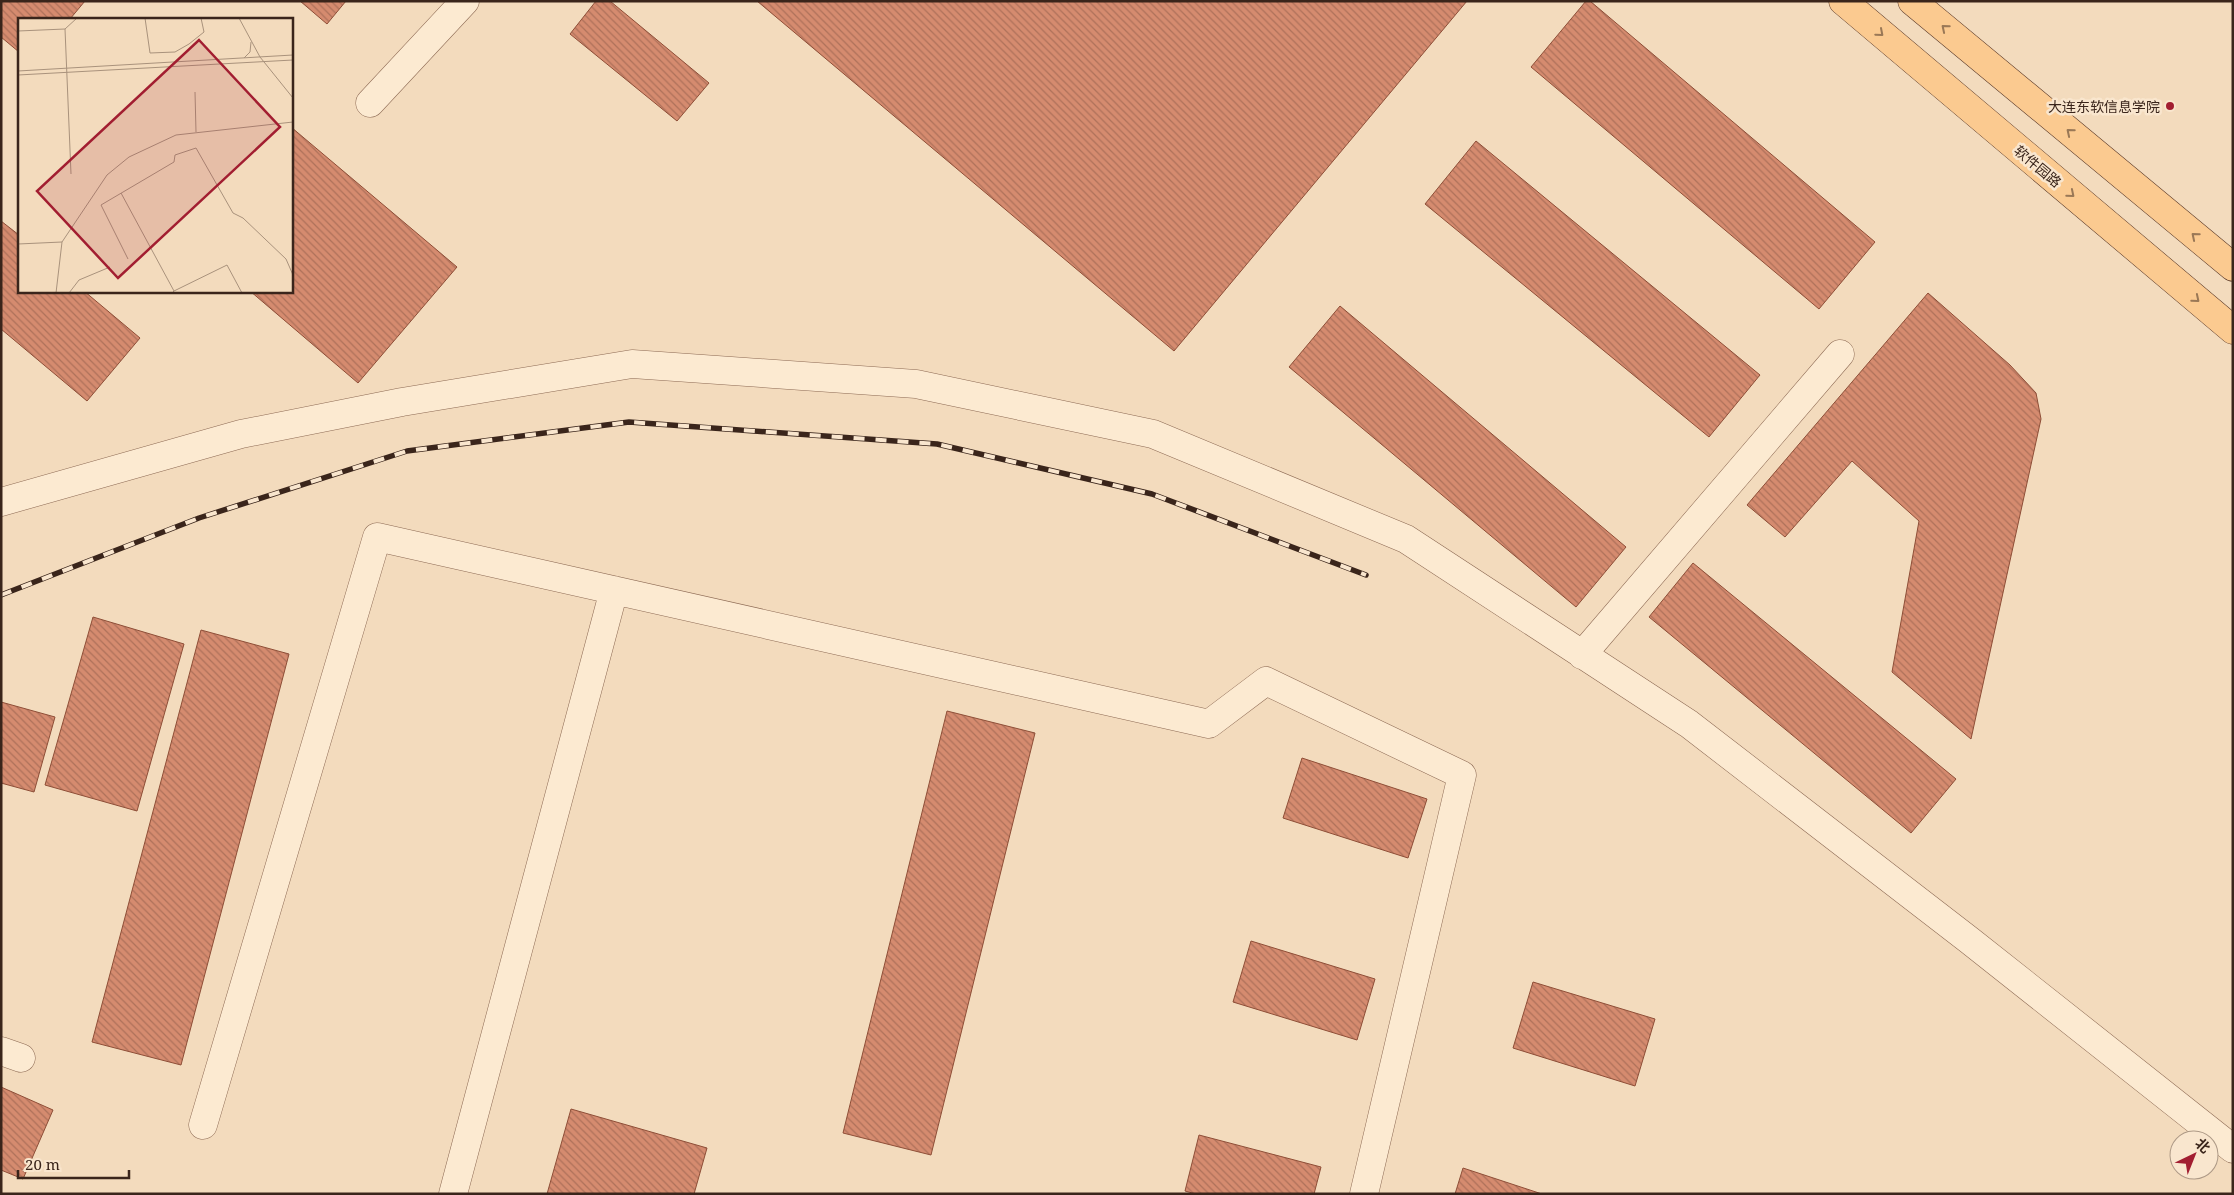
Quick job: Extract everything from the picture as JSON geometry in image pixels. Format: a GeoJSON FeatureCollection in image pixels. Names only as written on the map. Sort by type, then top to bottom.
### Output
{"type":"FeatureCollection","features":[{"type":"Feature","properties":{"kind":"main road","name":"软件园路"},"geometry":{"type":"LineString","coordinates":[[1843,1],[2233,330]]}},
{"type":"Feature","properties":{"kind":"main road"},"geometry":{"type":"LineString","coordinates":[[1912,1],[2233,267]]}},
{"type":"Feature","properties":{"kind":"street"},"geometry":{"type":"LineString","coordinates":[[370,102],[465,1]]}},
{"type":"Feature","properties":{"kind":"street"},"geometry":{"type":"LineString","coordinates":[[1582,655],[1840,354]]}},
{"type":"Feature","properties":{"kind":"street"},"geometry":{"type":"LineString","coordinates":[[1,502],[241,434],[402,402],[632,364],[916,384],[1154,434],[1406,539],[1689,724],[1969,940],[2233,1150]]}},
{"type":"Feature","properties":{"kind":"street"},"geometry":{"type":"LineString","coordinates":[[203,1125],[377,537],[1209,724],[1266,681],[1462,775],[1364,1194]]}},
{"type":"Feature","properties":{"kind":"street"},"geometry":{"type":"LineString","coordinates":[[453,1194],[614,590]]}},
{"type":"Feature","properties":{"kind":"building"},"geometry":{"type":"Polygon","coordinates":[[[1,1],[85,1],[71,18],[18,18],[18,51],[1,37],[1,1]]]}},
{"type":"Feature","properties":{"kind":"building"},"geometry":{"type":"Polygon","coordinates":[[[300,1],[346,1],[327,24],[300,1]]]}},
{"type":"Feature","properties":{"kind":"building"},"geometry":{"type":"Polygon","coordinates":[[[596,1],[610,1],[709,83],[677,121],[570,34],[596,1]]]}},
{"type":"Feature","properties":{"kind":"building"},"geometry":{"type":"Polygon","coordinates":[[[757,1],[1467,1],[1174,351],[757,1]]]}},
{"type":"Feature","properties":{"kind":"building"},"geometry":{"type":"Polygon","coordinates":[[[1586,1],[1590,1],[1875,242],[1819,309],[1531,67],[1586,1]]]}},
{"type":"Feature","properties":{"kind":"building"},"geometry":{"type":"Polygon","coordinates":[[[292,128],[457,267],[358,383],[251,292],[292,292],[292,128]]]}},
{"type":"Feature","properties":{"kind":"building"},"geometry":{"type":"Polygon","coordinates":[[[1476,141],[1760,375],[1709,437],[1425,204],[1476,141]]]}},
{"type":"Feature","properties":{"kind":"building"},"geometry":{"type":"Polygon","coordinates":[[[1,221],[18,234],[18,292],[85,292],[140,338],[87,401],[1,329],[1,221]]]}},
{"type":"Feature","properties":{"kind":"building"},"geometry":{"type":"Polygon","coordinates":[[[1928,293],[2010,365],[2036,393],[2041,419],[1971,739],[1892,672],[1919,521],[1852,461],[1785,537],[1747,505],[1928,293]]]}},
{"type":"Feature","properties":{"kind":"building"},"geometry":{"type":"Polygon","coordinates":[[[1340,306],[1626,547],[1576,607],[1289,367],[1340,306]]]}},
{"type":"Feature","properties":{"kind":"building"},"geometry":{"type":"Polygon","coordinates":[[[1693,563],[1956,779],[1911,833],[1649,617],[1693,563]]]}},
{"type":"Feature","properties":{"kind":"building"},"geometry":{"type":"Polygon","coordinates":[[[93,617],[184,644],[137,811],[45,785],[93,617]]]}},
{"type":"Feature","properties":{"kind":"building"},"geometry":{"type":"Polygon","coordinates":[[[201,630],[289,654],[181,1065],[92,1042],[201,630]]]}},
{"type":"Feature","properties":{"kind":"building"},"geometry":{"type":"Polygon","coordinates":[[[1,702],[55,717],[34,792],[1,783],[1,702]]]}},
{"type":"Feature","properties":{"kind":"building"},"geometry":{"type":"Polygon","coordinates":[[[947,711],[1035,733],[931,1155],[843,1133],[947,711]]]}},
{"type":"Feature","properties":{"kind":"building"},"geometry":{"type":"Polygon","coordinates":[[[1302,758],[1427,799],[1408,858],[1283,818],[1302,758]]]}},
{"type":"Feature","properties":{"kind":"building"},"geometry":{"type":"Polygon","coordinates":[[[1251,941],[1375,979],[1357,1040],[1233,1002],[1251,941]]]}},
{"type":"Feature","properties":{"kind":"building"},"geometry":{"type":"Polygon","coordinates":[[[1533,982],[1655,1019],[1635,1086],[1513,1048],[1533,982]]]}},
{"type":"Feature","properties":{"kind":"building"},"geometry":{"type":"Polygon","coordinates":[[[1,1087],[53,1110],[23,1179],[1,1170],[1,1087]]]}},
{"type":"Feature","properties":{"kind":"building"},"geometry":{"type":"Polygon","coordinates":[[[571,1109],[707,1148],[694,1194],[547,1194],[571,1109]]]}},
{"type":"Feature","properties":{"kind":"building"},"geometry":{"type":"Polygon","coordinates":[[[1199,1135],[1321,1167],[1314,1194],[1196,1194],[1185,1191],[1199,1135]]]}},
{"type":"Feature","properties":{"kind":"building"},"geometry":{"type":"Polygon","coordinates":[[[1463,1168],[1542,1194],[1455,1194],[1463,1168]]]}},
{"type":"Feature","properties":{"kind":"railway"},"geometry":{"type":"LineString","coordinates":[[1,595],[199,518],[407,451],[629,422],[937,444],[1152,494],[1366,575]]}},
{"type":"Feature","properties":{"kind":"place","name":"大连东软信息学院"},"geometry":{"type":"Point","coordinates":[2170,106]}}]}
